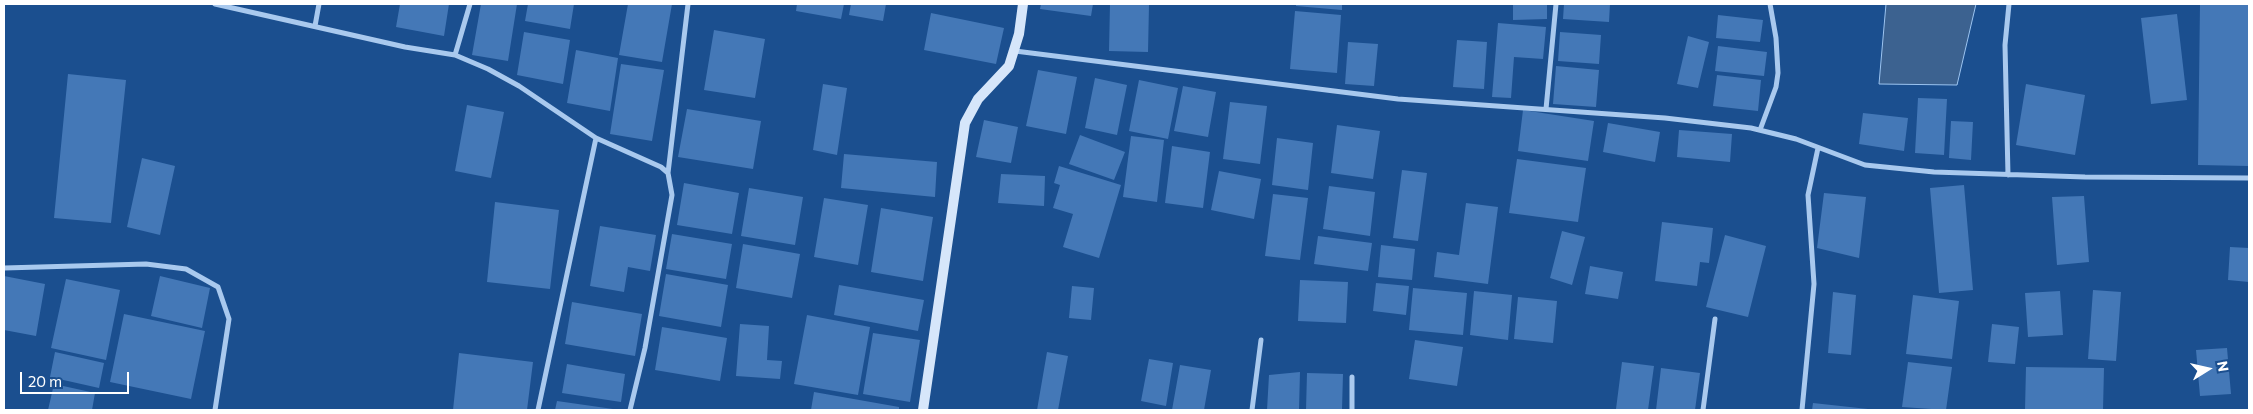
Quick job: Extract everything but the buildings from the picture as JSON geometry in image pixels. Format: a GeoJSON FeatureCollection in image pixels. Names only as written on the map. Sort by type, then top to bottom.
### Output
{"type":"FeatureCollection","features":[{"type":"Feature","properties":{"kind":"street"},"geometry":{"type":"LineString","coordinates":[[215,4],[405,47],[455,55],[488,69],[519,86],[596,138],[661,167],[668,172]]}},
{"type":"Feature","properties":{"kind":"street"},"geometry":{"type":"LineString","coordinates":[[315,26],[319,4]]}},
{"type":"Feature","properties":{"kind":"street"},"geometry":{"type":"LineString","coordinates":[[455,55],[470,4]]}},
{"type":"Feature","properties":{"kind":"street"},"geometry":{"type":"LineString","coordinates":[[630,410],[645,348],[672,195],[668,172],[688,4]]}},
{"type":"Feature","properties":{"kind":"street"},"geometry":{"type":"LineString","coordinates":[[923,410],[965,123],[978,99],[1009,66],[1015,51],[1023,4]]}},
{"type":"Feature","properties":{"kind":"street"},"geometry":{"type":"LineString","coordinates":[[1546,109],[1556,4]]}},
{"type":"Feature","properties":{"kind":"street"},"geometry":{"type":"LineString","coordinates":[[1760,130],[1776,87],[1778,73],[1777,46],[1770,4]]}},
{"type":"Feature","properties":{"kind":"street"},"geometry":{"type":"LineString","coordinates":[[2008,174],[2005,45],[2009,4]]}},
{"type":"Feature","properties":{"kind":"street"},"geometry":{"type":"LineString","coordinates":[[1015,51],[1398,99],[1665,118],[1760,130],[1865,165],[1934,172],[2085,177],[2249,178]]}},
{"type":"Feature","properties":{"kind":"street"},"geometry":{"type":"LineString","coordinates":[[538,410],[596,138]]}},
{"type":"Feature","properties":{"kind":"street"},"geometry":{"type":"LineString","coordinates":[[1802,410],[1813,302],[1808,195],[1818,148]]}},
{"type":"Feature","properties":{"kind":"street"},"geometry":{"type":"LineString","coordinates":[[4,268],[146,264],[186,269],[218,287],[229,319],[215,410]]}},
{"type":"Feature","properties":{"kind":"street"},"geometry":{"type":"LineString","coordinates":[[1702,410],[1715,319]]}},
{"type":"Feature","properties":{"kind":"street"},"geometry":{"type":"LineString","coordinates":[[1252,410],[1261,340]]}},
{"type":"Feature","properties":{"kind":"street"},"geometry":{"type":"LineString","coordinates":[[1352,377],[1352,410]]}},
{"type":"Feature","properties":{"kind":"water"},"geometry":{"type":"Polygon","coordinates":[[[1886,4],[1976,4],[1957,85],[1879,84],[1886,4]]]}}]}
